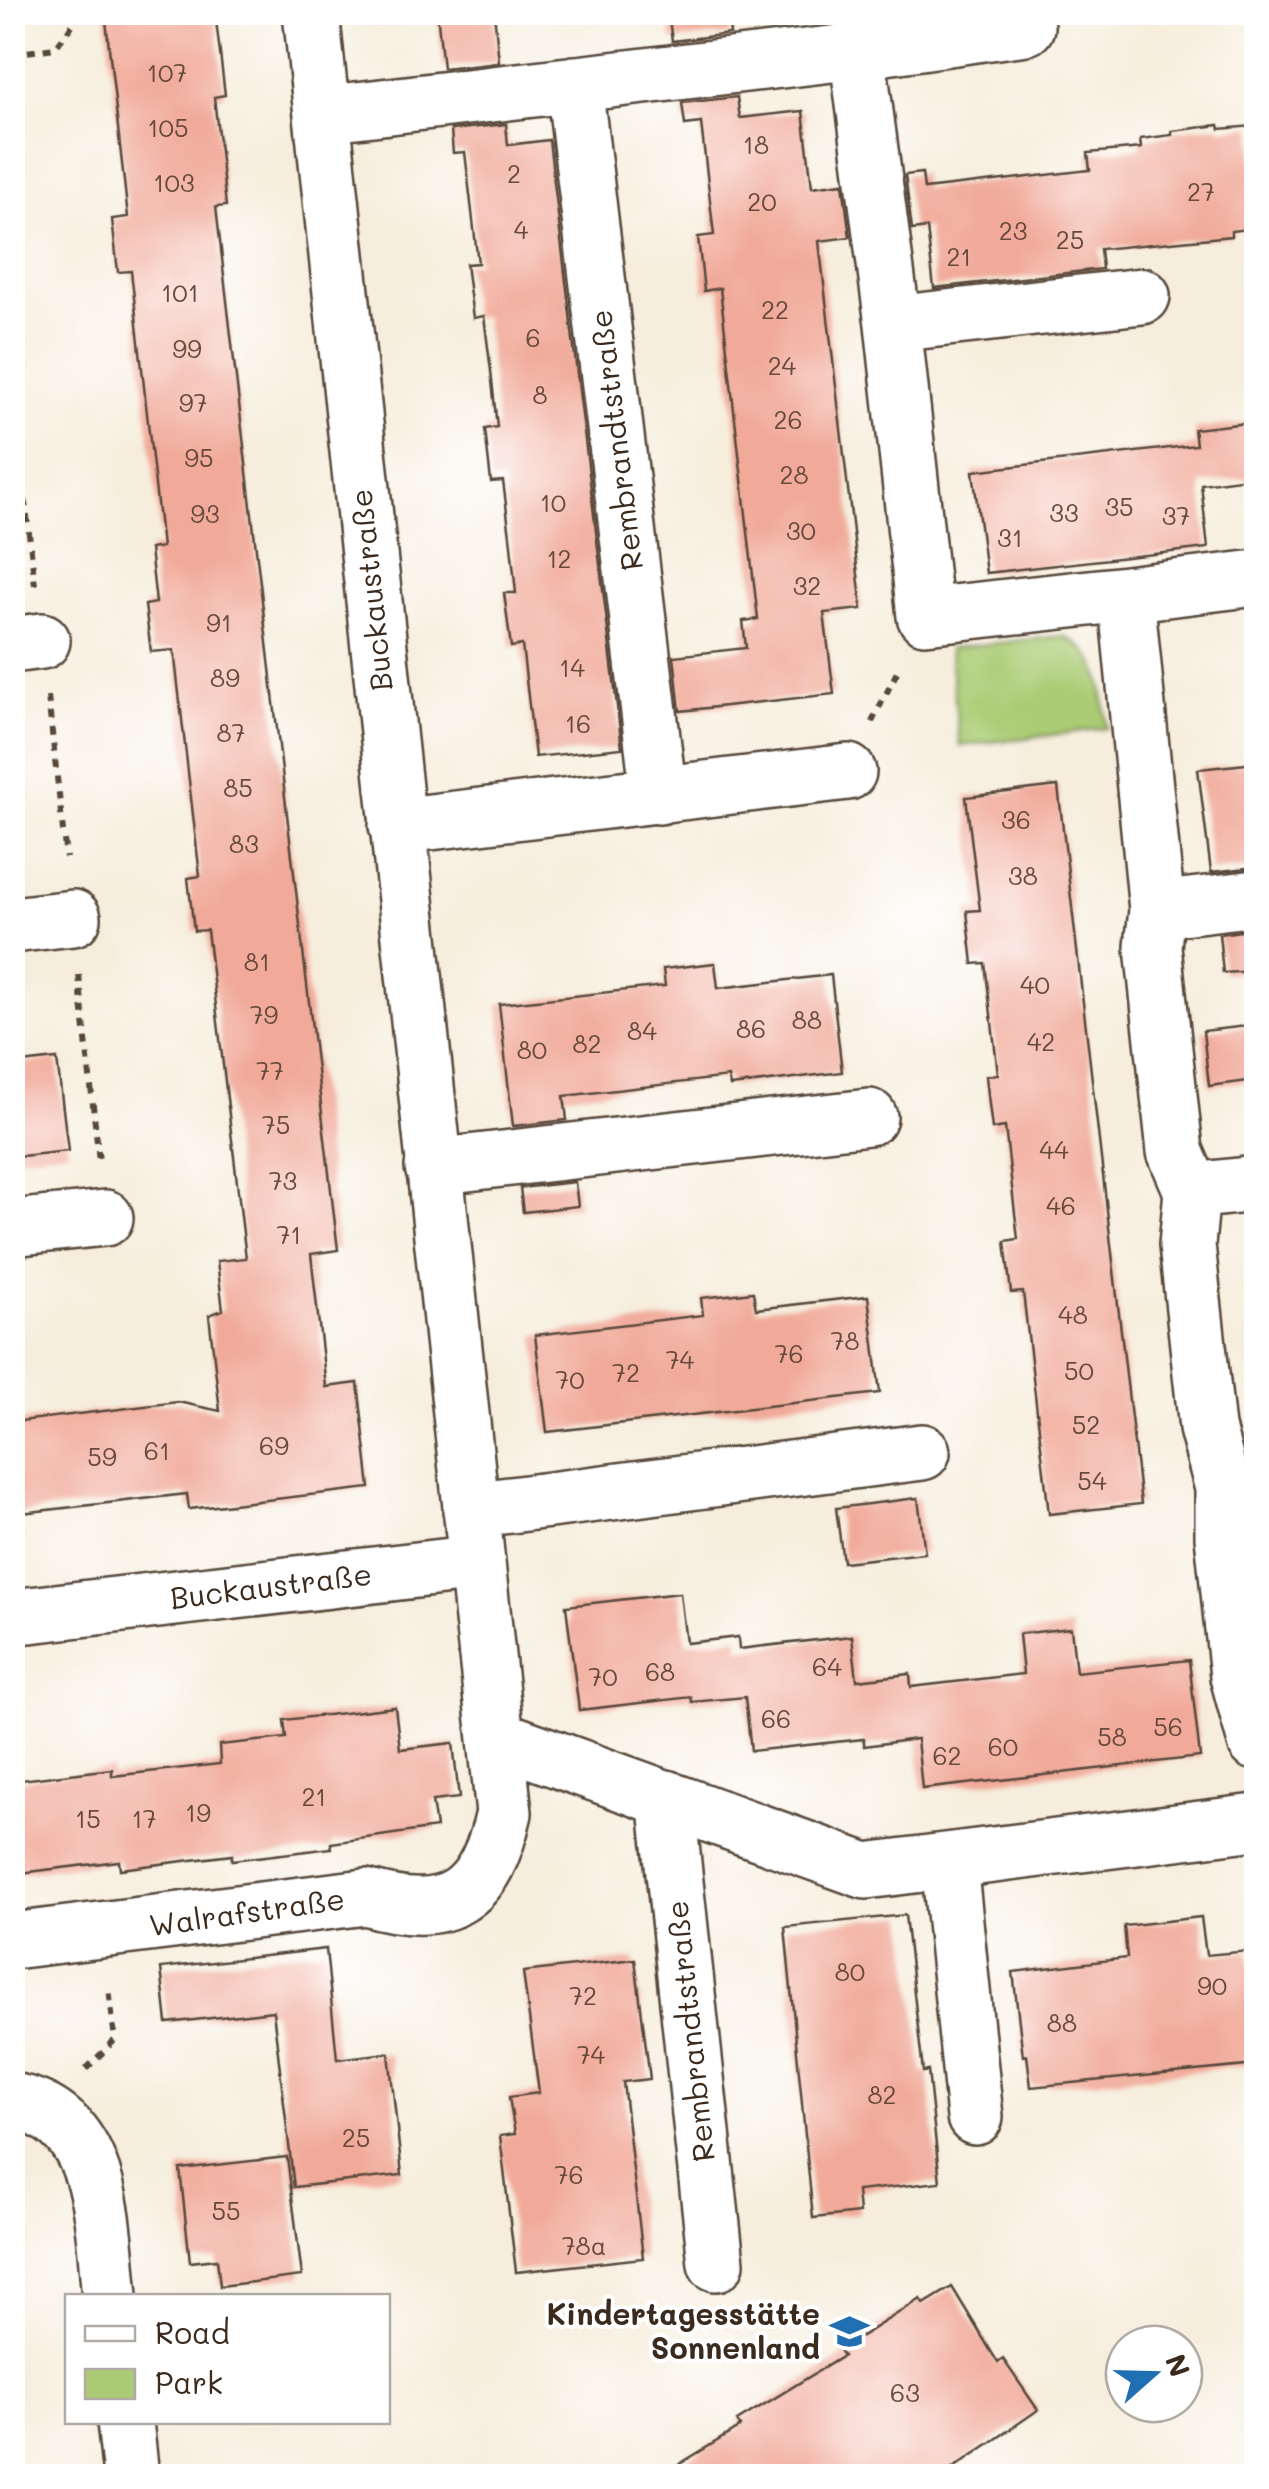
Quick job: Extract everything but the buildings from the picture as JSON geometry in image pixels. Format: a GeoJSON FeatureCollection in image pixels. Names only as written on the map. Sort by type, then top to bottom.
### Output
{"type":"FeatureCollection","features":[{"type":"Feature","properties":{"kind":"street","name":"Buckaustraße"},"geometry":{"type":"LineString","coordinates":[[12,1617],[477,1564],[311,12]]}},
{"type":"Feature","properties":{"kind":"street"},"geometry":{"type":"LineString","coordinates":[[322,114],[857,51],[1026,27]]}},
{"type":"Feature","properties":{"kind":"street"},"geometry":{"type":"LineString","coordinates":[[857,51],[893,324],[925,616],[1256,578]]}},
{"type":"Feature","properties":{"kind":"street","name":"Rembrandtstraße"},"geometry":{"type":"LineString","coordinates":[[574,84],[659,796]]}},
{"type":"Feature","properties":{"kind":"street"},"geometry":{"type":"LineString","coordinates":[[893,324],[1142,296]]}},
{"type":"Feature","properties":{"kind":"street"},"geometry":{"type":"LineString","coordinates":[[1126,594],[1158,910],[1152,947],[1176,1151],[1192,1191],[1187,1245],[1206,1428],[1240,1486],[1223,1536],[1238,1676],[1256,1742]]}},
{"type":"Feature","properties":{"kind":"street"},"geometry":{"type":"LineString","coordinates":[[397,826],[848,772]]}},
{"type":"Feature","properties":{"kind":"street"},"geometry":{"type":"LineString","coordinates":[[1158,910],[1256,898]]}},
{"type":"Feature","properties":{"kind":"street"},"geometry":{"type":"LineString","coordinates":[[12,925],[72,918]]}},
{"type":"Feature","properties":{"kind":"street"},"geometry":{"type":"LineString","coordinates":[[433,1167],[868,1117]]}},
{"type":"Feature","properties":{"kind":"street"},"geometry":{"type":"LineString","coordinates":[[1192,1191],[1256,1184]]}},
{"type":"Feature","properties":{"kind":"street"},"geometry":{"type":"LineString","coordinates":[[12,1228],[105,1218]]}},
{"type":"Feature","properties":{"kind":"street"},"geometry":{"type":"LineString","coordinates":[[471,1510],[922,1452]]}},
{"type":"Feature","properties":{"kind":"street"},"geometry":{"type":"LineString","coordinates":[[477,1564],[498,1738],[866,1871],[1256,1822]]}},
{"type":"Feature","properties":{"kind":"street","name":"Walrafstraße"},"geometry":{"type":"LineString","coordinates":[[12,1942],[364,1897],[401,1908],[447,1902],[475,1884],[496,1850],[504,1812],[498,1738]]}},
{"type":"Feature","properties":{"kind":"street","name":"Rembrandtstraße"},"geometry":{"type":"LineString","coordinates":[[666,1798],[716,2263]]}},
{"type":"Feature","properties":{"kind":"street"},"geometry":{"type":"LineString","coordinates":[[949,1863],[975,2117]]}},
{"type":"Feature","properties":{"kind":"street"},"geometry":{"type":"LineString","coordinates":[[28,2106],[63,2123],[82,2146],[96,2180],[110,2294]]}},
{"type":"Feature","properties":{"kind":"street"},"geometry":{"type":"LineString","coordinates":[[125,2424],[131,2476]]}},
{"type":"Feature","properties":{"kind":"path"},"geometry":{"type":"LineString","coordinates":[[12,54],[55,48],[82,12]]}},
{"type":"Feature","properties":{"kind":"path"},"geometry":{"type":"LineString","coordinates":[[12,388],[27,643],[72,918],[105,1218]]}},
{"type":"Feature","properties":{"kind":"path"},"geometry":{"type":"LineString","coordinates":[[848,772],[925,616]]}},
{"type":"Feature","properties":{"kind":"path"},"geometry":{"type":"LineString","coordinates":[[28,2106],[114,2040],[104,1932]]}},
{"type":"Feature","properties":{"kind":"green space"},"geometry":{"type":"Polygon","coordinates":[[[1063,636],[1077,644],[1094,663],[1102,686],[1107,728],[960,746],[949,648],[1063,636]]]}},
{"type":"Feature","properties":{"kind":"place","name":"Kindertagesstätte Sonnenland"},"geometry":{"type":"Point","coordinates":[850,2332]}}]}
